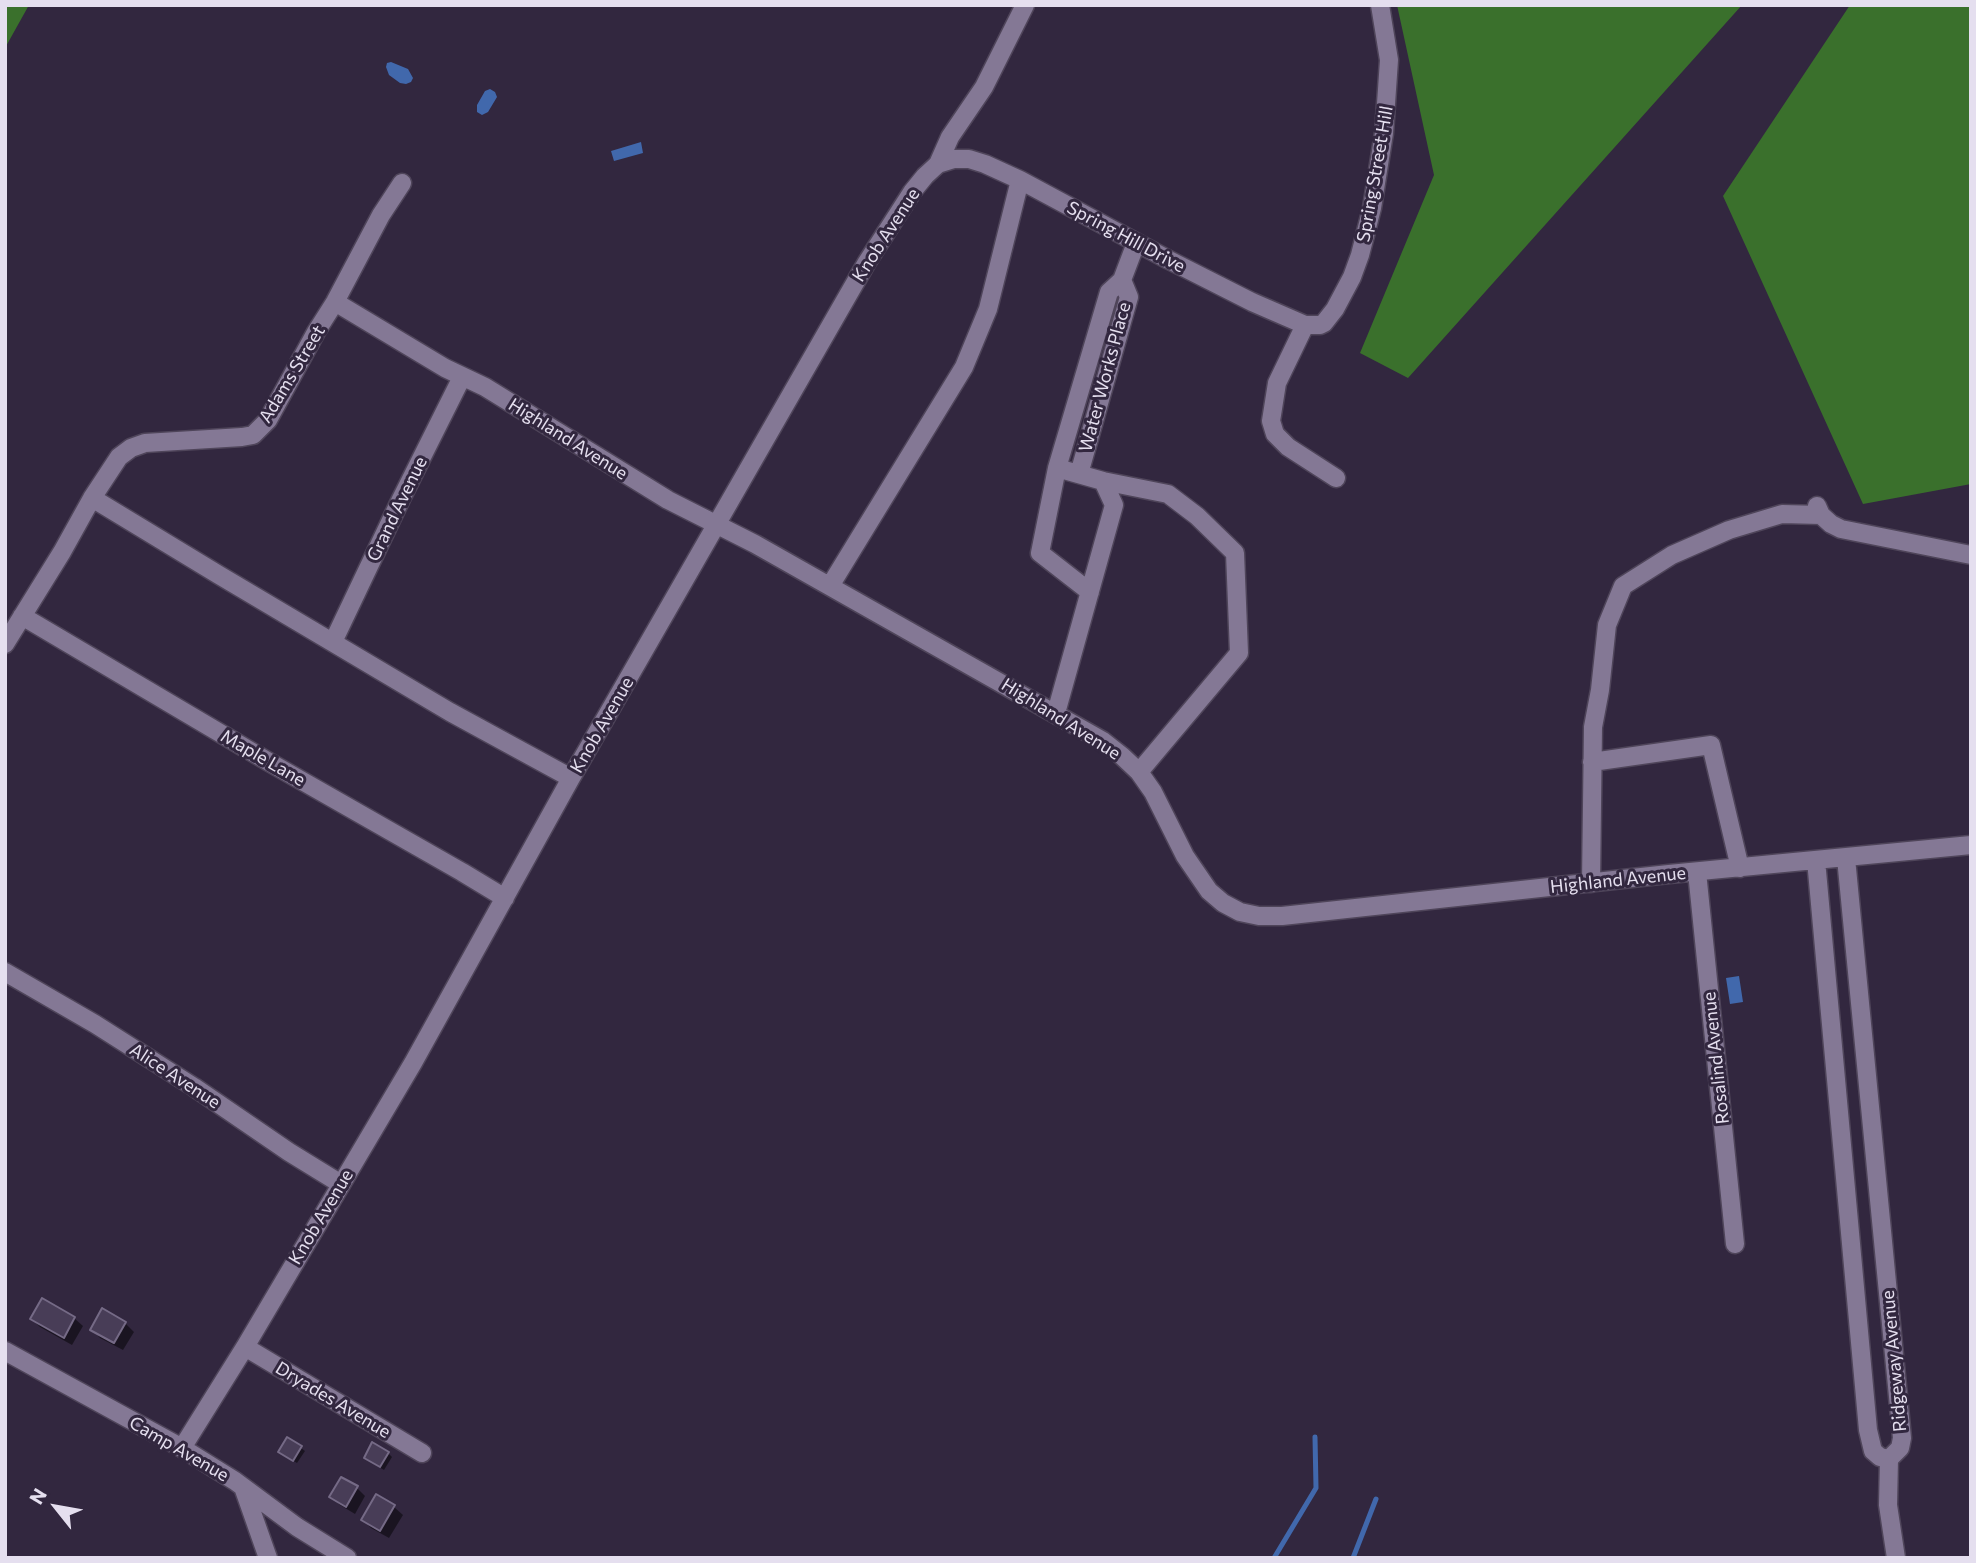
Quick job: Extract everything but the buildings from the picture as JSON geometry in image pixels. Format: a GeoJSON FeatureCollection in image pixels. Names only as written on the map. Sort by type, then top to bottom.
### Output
{"type":"FeatureCollection","features":[{"type":"Feature","properties":{"kind":"street","name":"Knob Avenue"},"geometry":{"type":"LineString","coordinates":[[182,1448],[413,1063],[571,778],[867,262],[912,192],[938,164],[950,137],[984,87],[1025,5]]}},
{"type":"Feature","properties":{"kind":"street","name":"Spring Street Hill"},"geometry":{"type":"LineString","coordinates":[[1309,326],[1324,323],[1335,309],[1352,277],[1372,208],[1384,133],[1389,60],[1380,5]]}},
{"type":"Feature","properties":{"kind":"street","name":"Spring Hill Drive"},"geometry":{"type":"LineString","coordinates":[[938,164],[954,159],[969,159],[985,164],[1252,302],[1309,326]]}},
{"type":"Feature","properties":{"kind":"street"},"geometry":{"type":"LineString","coordinates":[[830,586],[964,367],[988,309],[1020,180]]}},
{"type":"Feature","properties":{"kind":"street","name":"Adams Street"},"geometry":{"type":"LineString","coordinates":[[5,644],[119,457],[131,448],[145,443],[253,435],[268,420],[381,215],[402,183]]}},
{"type":"Feature","properties":{"kind":"street","name":"Water Works Place"},"geometry":{"type":"LineString","coordinates":[[1090,592],[1040,553],[1058,468],[1109,292],[1122,281],[1136,243]]}},
{"type":"Feature","properties":{"kind":"street","name":"Water Works Place"},"geometry":{"type":"LineString","coordinates":[[1079,474],[1129,297],[1122,281]]}},
{"type":"Feature","properties":{"kind":"street","name":"Highland Avenue"},"geometry":{"type":"LineString","coordinates":[[335,302],[462,377],[485,387],[657,494],[755,544],[1103,741],[1139,772],[1153,792],[1197,875],[1209,891],[1240,912],[1259,916],[1282,916],[1971,845]]}},
{"type":"Feature","properties":{"kind":"street"},"geometry":{"type":"LineString","coordinates":[[1309,326],[1277,383],[1271,421],[1275,434],[1288,447],[1336,478]]}},
{"type":"Feature","properties":{"kind":"street","name":"Grand Avenue"},"geometry":{"type":"LineString","coordinates":[[333,642],[462,377]]}},
{"type":"Feature","properties":{"kind":"street","name":"Water Works Place"},"geometry":{"type":"LineString","coordinates":[[1058,468],[1103,481],[1168,494],[1198,516],[1235,553],[1239,653],[1139,772]]}},
{"type":"Feature","properties":{"kind":"street"},"geometry":{"type":"LineString","coordinates":[[1056,713],[1114,505],[1103,481]]}},
{"type":"Feature","properties":{"kind":"street"},"geometry":{"type":"LineString","coordinates":[[92,498],[450,712],[571,778]]}},
{"type":"Feature","properties":{"kind":"street"},"geometry":{"type":"LineString","coordinates":[[1591,883],[1593,727],[1607,625],[1623,586],[1672,555],[1729,530],[1782,514],[1819,508],[1831,524],[1841,529],[1971,555]]}},
{"type":"Feature","properties":{"kind":"street","name":"Maple Lane"},"geometry":{"type":"LineString","coordinates":[[22,616],[505,898]]}},
{"type":"Feature","properties":{"kind":"street"},"geometry":{"type":"LineString","coordinates":[[1592,762],[1711,745],[1740,868]]}},
{"type":"Feature","properties":{"kind":"street","name":"Ridgeway Avenue"},"geometry":{"type":"LineString","coordinates":[[1816,860],[1868,1430],[1873,1451],[1880,1457],[1889,1459],[1900,1448],[1902,1438],[1846,858]]}},
{"type":"Feature","properties":{"kind":"street","name":"Rosalind Avenue"},"geometry":{"type":"LineString","coordinates":[[1697,872],[1735,1244]]}},
{"type":"Feature","properties":{"kind":"street","name":"Alice Avenue"},"geometry":{"type":"LineString","coordinates":[[5,972],[95,1024],[341,1184]]}},
{"type":"Feature","properties":{"kind":"street","name":"Dryades Avenue"},"geometry":{"type":"LineString","coordinates":[[245,1347],[422,1453]]}},
{"type":"Feature","properties":{"kind":"street","name":"Camp Avenue"},"geometry":{"type":"LineString","coordinates":[[5,1351],[182,1448],[347,1558]]}},
{"type":"Feature","properties":{"kind":"street"},"geometry":{"type":"LineString","coordinates":[[1889,1459],[1888,1505],[1896,1558]]}},
{"type":"Feature","properties":{"kind":"street"},"geometry":{"type":"LineString","coordinates":[[243,1487],[268,1558]]}},
{"type":"Feature","properties":{"kind":"green space"},"geometry":{"type":"Polygon","coordinates":[[[5,5],[29,5],[5,48],[5,5]]]}},
{"type":"Feature","properties":{"kind":"green space"},"geometry":{"type":"Polygon","coordinates":[[[1397,5],[1742,5],[1408,378],[1360,353],[1434,175],[1397,5]]]}},
{"type":"Feature","properties":{"kind":"green space"},"geometry":{"type":"Polygon","coordinates":[[[1850,5],[1971,5],[1971,484],[1863,504],[1723,196],[1850,5]]]}},
{"type":"Feature","properties":{"kind":"water"},"geometry":{"type":"Polygon","coordinates":[[[387,63],[408,69],[413,78],[411,82],[400,83],[389,75],[386,67],[387,63]]]}},
{"type":"Feature","properties":{"kind":"water"},"geometry":{"type":"Polygon","coordinates":[[[490,89],[497,97],[488,112],[482,115],[477,112],[477,105],[485,91],[490,89]]]}},
{"type":"Feature","properties":{"kind":"water"},"geometry":{"type":"Polygon","coordinates":[[[641,142],[643,153],[614,161],[611,151],[641,142]]]}},
{"type":"Feature","properties":{"kind":"water"},"geometry":{"type":"Polygon","coordinates":[[[1739,976],[1743,1002],[1730,1004],[1726,978],[1739,976]]]}},
{"type":"Feature","properties":{"kind":"waterway"},"geometry":{"type":"LineString","coordinates":[[1274,1558],[1316,1488],[1315,1437]]}},
{"type":"Feature","properties":{"kind":"waterway"},"geometry":{"type":"LineString","coordinates":[[1353,1558],[1376,1499]]}}]}
